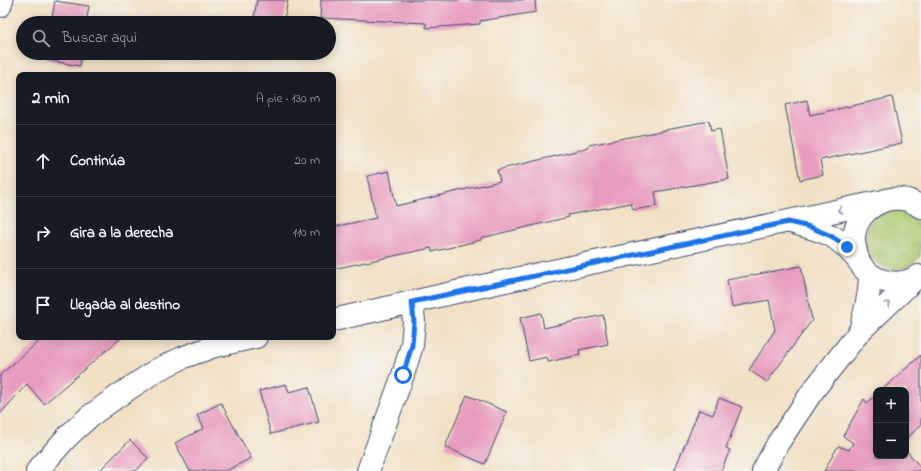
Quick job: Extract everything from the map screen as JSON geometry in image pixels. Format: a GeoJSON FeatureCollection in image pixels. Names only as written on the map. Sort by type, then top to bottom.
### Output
{"type":"FeatureCollection","features":[{"type":"Feature","properties":{"kind":"street"},"geometry":{"type":"LineString","coordinates":[[0,6],[2,0]]}},
{"type":"Feature","properties":{"kind":"street"},"geometry":{"type":"LineString","coordinates":[[336,319],[921,192]]}},
{"type":"Feature","properties":{"kind":"street"},"geometry":{"type":"LineString","coordinates":[[860,331],[870,286],[865,268],[854,248],[854,234],[858,221],[867,210],[886,200],[908,200],[921,207]]}},
{"type":"Feature","properties":{"kind":"street"},"geometry":{"type":"LineString","coordinates":[[788,222],[810,227],[831,236],[847,247],[865,268],[880,280],[893,283],[905,282],[919,276]]}},
{"type":"Feature","properties":{"kind":"street"},"geometry":{"type":"LineString","coordinates":[[763,471],[778,444],[812,392],[860,331],[919,276]]}},
{"type":"Feature","properties":{"kind":"street"},"geometry":{"type":"LineString","coordinates":[[368,471],[403,375],[412,345],[414,322],[412,302]]}},
{"type":"Feature","properties":{"kind":"street"},"geometry":{"type":"LineString","coordinates":[[37,471],[68,436],[90,416],[157,370],[184,357],[215,346],[242,340]]}},
{"type":"Feature","properties":{"kind":"green space"},"geometry":{"type":"Polygon","coordinates":[[[898,210],[907,213],[920,224],[921,246],[920,255],[915,261],[908,266],[896,269],[884,267],[874,259],[867,249],[866,232],[875,217],[884,212],[898,210]]]}},
{"type":"Feature","properties":{"kind":"building"},"geometry":{"type":"Polygon","coordinates":[[[257,0],[288,0],[285,16],[254,16],[257,0]]]}},
{"type":"Feature","properties":{"kind":"building"},"geometry":{"type":"Polygon","coordinates":[[[321,0],[535,0],[536,12],[480,21],[480,24],[426,28],[426,23],[336,19],[336,16],[320,16],[321,0]]]}},
{"type":"Feature","properties":{"kind":"building"},"geometry":{"type":"Polygon","coordinates":[[[55,1],[89,6],[87,16],[52,16],[55,1]]]}},
{"type":"Feature","properties":{"kind":"building"},"geometry":{"type":"Polygon","coordinates":[[[46,60],[81,60],[80,66],[46,60]]]}},
{"type":"Feature","properties":{"kind":"building"},"geometry":{"type":"Polygon","coordinates":[[[892,97],[902,143],[820,160],[823,175],[800,180],[785,105],[807,100],[810,115],[892,97]]]}},
{"type":"Feature","properties":{"kind":"building"},"geometry":{"type":"Polygon","coordinates":[[[709,121],[711,131],[720,129],[729,179],[655,192],[657,206],[633,210],[631,203],[568,215],[569,217],[481,238],[481,240],[432,252],[431,248],[336,268],[336,226],[376,218],[367,176],[389,171],[396,206],[500,181],[497,170],[589,148],[589,145],[709,121]]]}},
{"type":"Feature","properties":{"kind":"building"},"geometry":{"type":"Polygon","coordinates":[[[801,266],[812,320],[767,382],[749,370],[775,330],[769,300],[732,307],[727,280],[801,266]]]}},
{"type":"Feature","properties":{"kind":"building"},"geometry":{"type":"Polygon","coordinates":[[[541,313],[544,328],[603,315],[608,344],[579,350],[580,355],[548,362],[547,357],[529,361],[520,318],[541,313]]]}},
{"type":"Feature","properties":{"kind":"building"},"geometry":{"type":"Polygon","coordinates":[[[41,340],[119,340],[44,404],[27,384],[0,414],[0,375],[41,340]]]}},
{"type":"Feature","properties":{"kind":"building"},"geometry":{"type":"Polygon","coordinates":[[[921,355],[921,425],[909,436],[909,387],[885,387],[921,355]]]}},
{"type":"Feature","properties":{"kind":"building"},"geometry":{"type":"Polygon","coordinates":[[[286,384],[289,392],[309,387],[319,422],[271,434],[259,391],[286,384]]]}},
{"type":"Feature","properties":{"kind":"building"},"geometry":{"type":"Polygon","coordinates":[[[467,395],[507,412],[485,464],[445,447],[467,395]]]}},
{"type":"Feature","properties":{"kind":"building"},"geometry":{"type":"Polygon","coordinates":[[[719,398],[742,407],[726,448],[730,450],[721,471],[674,471],[699,410],[713,415],[719,398]]]}},
{"type":"Feature","properties":{"kind":"building"},"geometry":{"type":"Polygon","coordinates":[[[873,398],[873,459],[909,459],[909,454],[921,468],[921,471],[824,471],[838,446],[849,450],[853,443],[843,436],[864,399],[867,403],[873,398]]]}},
{"type":"Feature","properties":{"kind":"building"},"geometry":{"type":"Polygon","coordinates":[[[221,403],[251,458],[226,471],[190,471],[175,443],[204,428],[197,415],[221,403]]]}},
{"type":"Feature","properties":{"kind":"building"},"geometry":{"type":"Polygon","coordinates":[[[130,440],[148,458],[136,471],[99,471],[130,440]]]}},
{"type":"Feature","properties":{"kind":"route"},"geometry":{"type":"LineString","coordinates":[[403,375],[412,345],[414,322],[412,302],[788,222],[810,227],[831,236],[847,247]]}}]}
